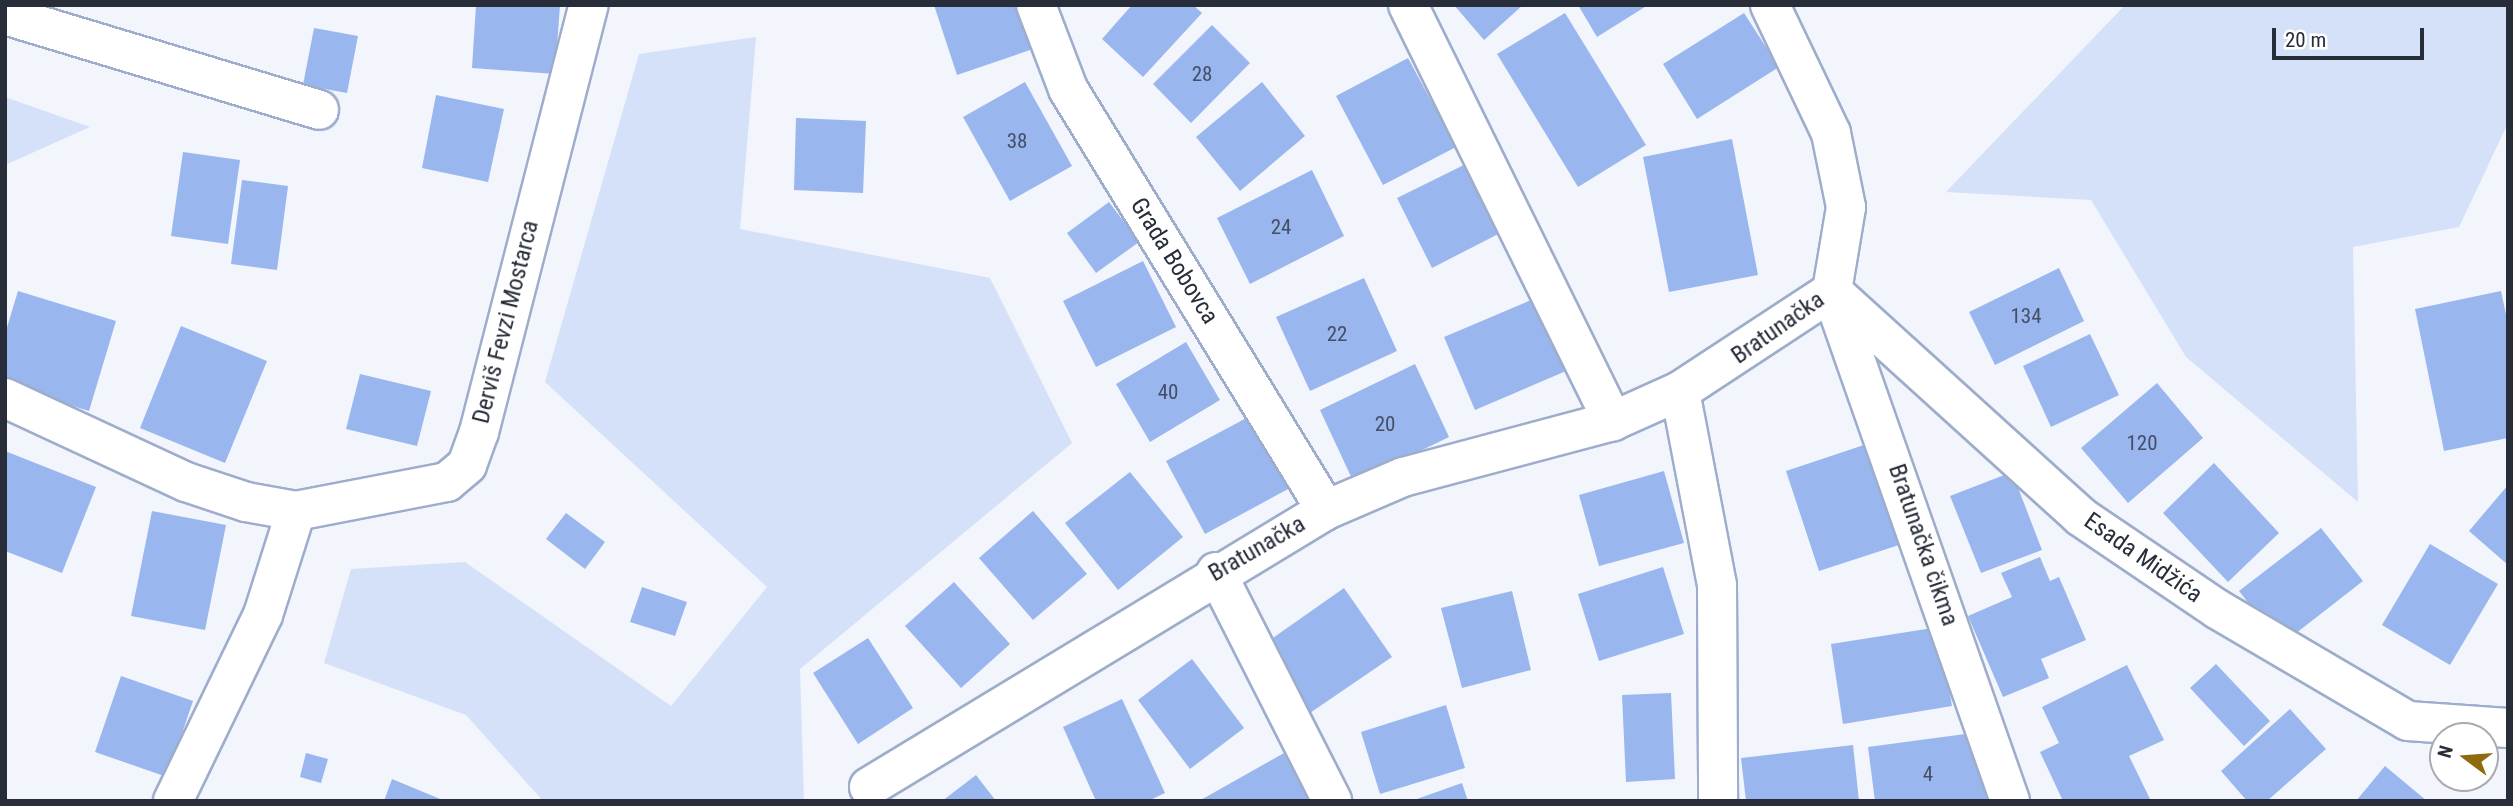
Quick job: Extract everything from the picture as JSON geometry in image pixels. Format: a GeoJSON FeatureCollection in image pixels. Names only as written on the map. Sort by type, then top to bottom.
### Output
{"type":"FeatureCollection","features":[{"type":"Feature","properties":{"kind":"street","name":"Derviš Fevzi Mostarca"},"geometry":{"type":"LineString","coordinates":[[5,398],[186,482],[296,510],[447,482],[467,464],[589,5]]}},
{"type":"Feature","properties":{"kind":"street","name":"Grada Bobovca"},"geometry":{"type":"LineString","coordinates":[[1036,5],[1068,89],[1326,510]]}},
{"type":"Feature","properties":{"kind":"street"},"geometry":{"type":"LineString","coordinates":[[1408,5],[1613,421]]}},
{"type":"Feature","properties":{"kind":"street","name":"Bratunačka"},"geometry":{"type":"LineString","coordinates":[[869,787],[1216,572],[1326,510],[1403,477],[1613,421],[1681,391],[1832,291],[1846,207],[1832,133],[1770,5]]}},
{"type":"Feature","properties":{"kind":"street"},"geometry":{"type":"LineString","coordinates":[[5,15],[319,110]]}},
{"type":"Feature","properties":{"kind":"street","name":"Esada Midžića"},"geometry":{"type":"LineString","coordinates":[[1832,291],[2081,516],[2217,609],[2408,721],[2508,728]]}},
{"type":"Feature","properties":{"kind":"street","name":"Bratunačka čikma"},"geometry":{"type":"LineString","coordinates":[[1832,291],[2010,801]]}},
{"type":"Feature","properties":{"kind":"street"},"geometry":{"type":"LineString","coordinates":[[1681,391],[1717,585],[1718,801]]}},
{"type":"Feature","properties":{"kind":"street"},"geometry":{"type":"LineString","coordinates":[[173,801],[263,615],[296,510]]}},
{"type":"Feature","properties":{"kind":"street"},"geometry":{"type":"LineString","coordinates":[[1216,572],[1332,801]]}},
{"type":"Feature","properties":{"kind":"shaded area"},"geometry":{"type":"Polygon","coordinates":[[[2125,5],[2508,5],[2508,123],[2459,227],[2353,247],[2358,502],[2186,357],[2091,200],[1946,192],[2125,5]]]}},
{"type":"Feature","properties":{"kind":"shaded area"},"geometry":{"type":"Polygon","coordinates":[[[756,37],[740,229],[990,278],[1072,443],[800,669],[804,801],[543,801],[466,715],[324,663],[351,569],[465,562],[671,706],[767,587],[545,382],[639,54],[756,37]]]}},
{"type":"Feature","properties":{"kind":"shaded area"},"geometry":{"type":"Polygon","coordinates":[[[5,97],[90,127],[5,165],[5,97]]]}},
{"type":"Feature","properties":{"kind":"building"},"geometry":{"type":"Polygon","coordinates":[[[476,5],[560,5],[555,74],[472,68],[476,5]]]}},
{"type":"Feature","properties":{"kind":"building"},"geometry":{"type":"Polygon","coordinates":[[[934,5],[1025,5],[1039,47],[957,75],[934,5]]]}},
{"type":"Feature","properties":{"kind":"building"},"geometry":{"type":"Polygon","coordinates":[[[1132,5],[1193,5],[1202,13],[1143,77],[1102,39],[1132,5]]]}},
{"type":"Feature","properties":{"kind":"building"},"geometry":{"type":"Polygon","coordinates":[[[1454,5],[1523,5],[1484,40],[1454,5]]]}},
{"type":"Feature","properties":{"kind":"building"},"geometry":{"type":"Polygon","coordinates":[[[1578,5],[1648,5],[1597,37],[1578,5]]]}},
{"type":"Feature","properties":{"kind":"building"},"geometry":{"type":"Polygon","coordinates":[[[1565,13],[1646,145],[1578,187],[1497,54],[1565,13]]]}},
{"type":"Feature","properties":{"kind":"building"},"geometry":{"type":"Polygon","coordinates":[[[1744,13],[1779,67],[1697,119],[1663,64],[1744,13]]]}},
{"type":"Feature","properties":{"kind":"building"},"geometry":{"type":"Polygon","coordinates":[[[1212,25],[1250,63],[1191,123],[1153,84],[1212,25]]]}},
{"type":"Feature","properties":{"kind":"building"},"geometry":{"type":"Polygon","coordinates":[[[314,28],[358,36],[347,93],[303,85],[314,28]]]}},
{"type":"Feature","properties":{"kind":"building"},"geometry":{"type":"Polygon","coordinates":[[[1408,58],[1456,147],[1383,185],[1336,96],[1408,58]]]}},
{"type":"Feature","properties":{"kind":"building"},"geometry":{"type":"Polygon","coordinates":[[[1025,82],[1072,166],[1010,201],[963,117],[1025,82]]]}},
{"type":"Feature","properties":{"kind":"building"},"geometry":{"type":"Polygon","coordinates":[[[1262,82],[1305,136],[1240,191],[1196,137],[1262,82]]]}},
{"type":"Feature","properties":{"kind":"building"},"geometry":{"type":"Polygon","coordinates":[[[436,95],[504,109],[488,182],[422,168],[436,95]]]}},
{"type":"Feature","properties":{"kind":"building"},"geometry":{"type":"Polygon","coordinates":[[[796,118],[866,121],[863,193],[794,190],[796,118]]]}},
{"type":"Feature","properties":{"kind":"building"},"geometry":{"type":"Polygon","coordinates":[[[1732,139],[1758,275],[1669,292],[1643,157],[1732,139]]]}},
{"type":"Feature","properties":{"kind":"building"},"geometry":{"type":"Polygon","coordinates":[[[183,152],[240,160],[228,244],[171,236],[183,152]]]}},
{"type":"Feature","properties":{"kind":"building"},"geometry":{"type":"Polygon","coordinates":[[[1474,160],[1508,229],[1432,268],[1397,198],[1474,160]]]}},
{"type":"Feature","properties":{"kind":"building"},"geometry":{"type":"Polygon","coordinates":[[[1312,170],[1344,236],[1250,284],[1217,218],[1312,170]]]}},
{"type":"Feature","properties":{"kind":"building"},"geometry":{"type":"Polygon","coordinates":[[[242,180],[288,186],[277,270],[231,264],[242,180]]]}},
{"type":"Feature","properties":{"kind":"building"},"geometry":{"type":"Polygon","coordinates":[[[1109,202],[1139,242],[1096,273],[1067,233],[1109,202]]]}},
{"type":"Feature","properties":{"kind":"building"},"geometry":{"type":"Polygon","coordinates":[[[1143,261],[1176,327],[1096,367],[1063,301],[1143,261]]]}},
{"type":"Feature","properties":{"kind":"building"},"geometry":{"type":"Polygon","coordinates":[[[2059,268],[2084,321],[1995,365],[1969,312],[2059,268]]]}},
{"type":"Feature","properties":{"kind":"building"},"geometry":{"type":"Polygon","coordinates":[[[1364,278],[1397,351],[1310,391],[1276,317],[1364,278]]]}},
{"type":"Feature","properties":{"kind":"building"},"geometry":{"type":"Polygon","coordinates":[[[18,291],[116,321],[89,411],[5,385],[5,334],[18,291]]]}},
{"type":"Feature","properties":{"kind":"building"},"geometry":{"type":"Polygon","coordinates":[[[2501,291],[2508,324],[2508,438],[2444,451],[2415,309],[2501,291]]]}},
{"type":"Feature","properties":{"kind":"building"},"geometry":{"type":"Polygon","coordinates":[[[1543,295],[1573,368],[1475,410],[1444,337],[1543,295]]]}},
{"type":"Feature","properties":{"kind":"building"},"geometry":{"type":"Polygon","coordinates":[[[181,326],[267,361],[225,463],[140,428],[181,326]]]}},
{"type":"Feature","properties":{"kind":"building"},"geometry":{"type":"Polygon","coordinates":[[[2090,334],[2119,395],[2051,427],[2023,366],[2090,334]]]}},
{"type":"Feature","properties":{"kind":"building"},"geometry":{"type":"Polygon","coordinates":[[[1186,342],[1220,400],[1150,442],[1116,384],[1186,342]]]}},
{"type":"Feature","properties":{"kind":"building"},"geometry":{"type":"Polygon","coordinates":[[[1415,364],[1449,437],[1354,483],[1320,410],[1415,364]]]}},
{"type":"Feature","properties":{"kind":"building"},"geometry":{"type":"Polygon","coordinates":[[[360,374],[431,391],[417,446],[346,429],[360,374]]]}},
{"type":"Feature","properties":{"kind":"building"},"geometry":{"type":"Polygon","coordinates":[[[2157,383],[2203,438],[2128,503],[2081,448],[2157,383]]]}},
{"type":"Feature","properties":{"kind":"building"},"geometry":{"type":"Polygon","coordinates":[[[1252,415],[1290,488],[1205,534],[1166,461],[1252,415]]]}},
{"type":"Feature","properties":{"kind":"building"},"geometry":{"type":"Polygon","coordinates":[[[1867,444],[1899,545],[1819,571],[1786,471],[1867,444]]]}},
{"type":"Feature","properties":{"kind":"building"},"geometry":{"type":"Polygon","coordinates":[[[5,451],[96,487],[62,573],[5,551],[5,451]]]}},
{"type":"Feature","properties":{"kind":"building"},"geometry":{"type":"Polygon","coordinates":[[[2214,463],[2279,533],[2228,582],[2163,513],[2214,463]]]}},
{"type":"Feature","properties":{"kind":"building"},"geometry":{"type":"Polygon","coordinates":[[[1664,471],[1684,543],[1599,566],[1579,495],[1664,471]]]}},
{"type":"Feature","properties":{"kind":"building"},"geometry":{"type":"Polygon","coordinates":[[[1130,472],[1183,537],[1118,590],[1065,523],[1130,472]]]}},
{"type":"Feature","properties":{"kind":"building"},"geometry":{"type":"Polygon","coordinates":[[[2012,472],[2042,550],[1981,573],[1950,496],[2012,472]]]}},
{"type":"Feature","properties":{"kind":"building"},"geometry":{"type":"Polygon","coordinates":[[[2508,485],[2508,565],[2469,531],[2508,485]]]}},
{"type":"Feature","properties":{"kind":"building"},"geometry":{"type":"Polygon","coordinates":[[[152,511],[226,525],[205,630],[131,616],[152,511]]]}},
{"type":"Feature","properties":{"kind":"building"},"geometry":{"type":"Polygon","coordinates":[[[1033,511],[1087,574],[1033,620],[979,558],[1033,511]]]}},
{"type":"Feature","properties":{"kind":"building"},"geometry":{"type":"Polygon","coordinates":[[[566,513],[605,542],[585,569],[546,539],[566,513]]]}},
{"type":"Feature","properties":{"kind":"building"},"geometry":{"type":"Polygon","coordinates":[[[2321,528],[2363,581],[2281,645],[2239,591],[2321,528]]]}},
{"type":"Feature","properties":{"kind":"building"},"geometry":{"type":"Polygon","coordinates":[[[2430,544],[2498,584],[2450,665],[2382,625],[2430,544]]]}},
{"type":"Feature","properties":{"kind":"building"},"geometry":{"type":"Polygon","coordinates":[[[2040,557],[2050,581],[2059,577],[2086,640],[2041,659],[2049,678],[2003,697],[1968,616],[2012,597],[2001,573],[2040,557]]]}},
{"type":"Feature","properties":{"kind":"building"},"geometry":{"type":"Polygon","coordinates":[[[1663,567],[1684,634],[1599,661],[1578,594],[1663,567]]]}},
{"type":"Feature","properties":{"kind":"building"},"geometry":{"type":"Polygon","coordinates":[[[954,582],[1010,644],[961,688],[905,626],[954,582]]]}},
{"type":"Feature","properties":{"kind":"building"},"geometry":{"type":"Polygon","coordinates":[[[642,587],[687,602],[675,636],[630,622],[642,587]]]}},
{"type":"Feature","properties":{"kind":"building"},"geometry":{"type":"Polygon","coordinates":[[[1344,588],[1392,657],[1307,715],[1260,647],[1344,588]]]}},
{"type":"Feature","properties":{"kind":"building"},"geometry":{"type":"Polygon","coordinates":[[[1512,591],[1531,670],[1462,688],[1441,608],[1512,591]]]}},
{"type":"Feature","properties":{"kind":"building"},"geometry":{"type":"Polygon","coordinates":[[[1939,627],[1952,706],[1843,724],[1831,644],[1939,627]]]}},
{"type":"Feature","properties":{"kind":"building"},"geometry":{"type":"Polygon","coordinates":[[[868,638],[913,708],[858,744],[813,673],[868,638]]]}},
{"type":"Feature","properties":{"kind":"building"},"geometry":{"type":"Polygon","coordinates":[[[1192,659],[1244,728],[1190,769],[1138,700],[1192,659]]]}},
{"type":"Feature","properties":{"kind":"building"},"geometry":{"type":"Polygon","coordinates":[[[2216,664],[2270,721],[2244,746],[2190,688],[2216,664]]]}},
{"type":"Feature","properties":{"kind":"building"},"geometry":{"type":"Polygon","coordinates":[[[2127,665],[2164,740],[2129,756],[2150,799],[2063,801],[2040,752],[2059,743],[2042,707],[2127,665]]]}},
{"type":"Feature","properties":{"kind":"building"},"geometry":{"type":"Polygon","coordinates":[[[121,676],[193,701],[167,777],[95,752],[121,676]]]}},
{"type":"Feature","properties":{"kind":"building"},"geometry":{"type":"Polygon","coordinates":[[[1671,693],[1675,779],[1626,782],[1622,695],[1671,693]]]}},
{"type":"Feature","properties":{"kind":"building"},"geometry":{"type":"Polygon","coordinates":[[[1122,699],[1165,793],[1148,801],[1096,801],[1063,727],[1122,699]]]}},
{"type":"Feature","properties":{"kind":"building"},"geometry":{"type":"Polygon","coordinates":[[[1446,705],[1465,768],[1380,794],[1361,732],[1446,705]]]}},
{"type":"Feature","properties":{"kind":"building"},"geometry":{"type":"Polygon","coordinates":[[[2290,709],[2326,749],[2267,801],[2247,801],[2221,771],[2290,709]]]}},
{"type":"Feature","properties":{"kind":"building"},"geometry":{"type":"Polygon","coordinates":[[[1980,732],[1989,801],[1875,801],[1868,747],[1980,732]]]}},
{"type":"Feature","properties":{"kind":"building"},"geometry":{"type":"Polygon","coordinates":[[[1853,745],[1859,801],[1746,801],[1741,758],[1853,745]]]}},
{"type":"Feature","properties":{"kind":"building"},"geometry":{"type":"Polygon","coordinates":[[[306,753],[328,759],[321,783],[300,777],[306,753]]]}},
{"type":"Feature","properties":{"kind":"building"},"geometry":{"type":"Polygon","coordinates":[[[1284,753],[1310,801],[1199,801],[1284,753]]]}},
{"type":"Feature","properties":{"kind":"building"},"geometry":{"type":"Polygon","coordinates":[[[2385,766],[2427,801],[2356,801],[2385,766]]]}},
{"type":"Feature","properties":{"kind":"building"},"geometry":{"type":"Polygon","coordinates":[[[976,775],[996,801],[942,801],[976,775]]]}},
{"type":"Feature","properties":{"kind":"building"},"geometry":{"type":"Polygon","coordinates":[[[392,779],[445,801],[384,801],[392,779]]]}},
{"type":"Feature","properties":{"kind":"building"},"geometry":{"type":"Polygon","coordinates":[[[1462,783],[1468,801],[1414,801],[1414,800],[1462,783]]]}}]}
